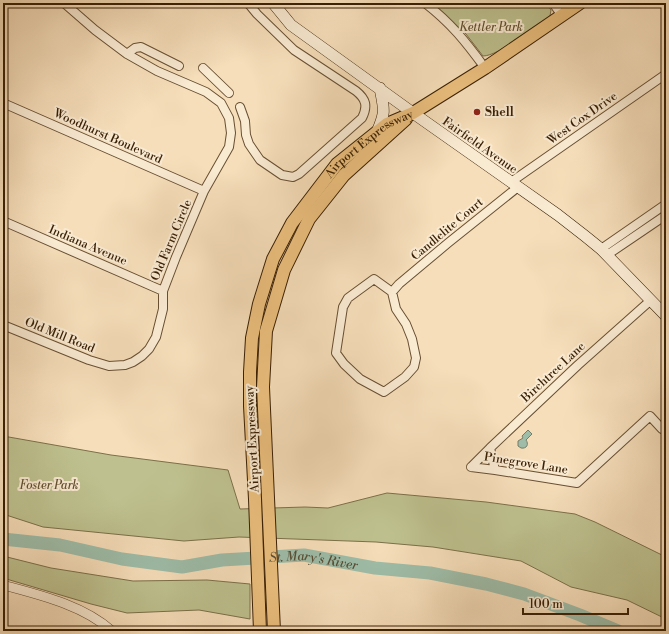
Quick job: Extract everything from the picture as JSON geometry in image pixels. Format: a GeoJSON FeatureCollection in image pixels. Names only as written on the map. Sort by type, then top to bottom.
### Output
{"type":"FeatureCollection","features":[{"type":"Feature","properties":{"kind":"main road","name":"Fairfield Avenue"},"geometry":{"type":"LineString","coordinates":[[273,3],[291,25],[558,215],[604,252],[666,316]]}},
{"type":"Feature","properties":{"kind":"main road"},"geometry":{"type":"LineString","coordinates":[[413,113],[485,68],[580,3]]}},
{"type":"Feature","properties":{"kind":"main road"},"geometry":{"type":"LineString","coordinates":[[377,132],[384,112],[380,88]]}},
{"type":"Feature","properties":{"kind":"main road","name":"Airport Expressway"},"geometry":{"type":"LineString","coordinates":[[260,631],[250,406],[252,338],[259,304],[273,259],[292,222],[337,164],[387,124],[413,113]]}},
{"type":"Feature","properties":{"kind":"main road","name":"Airport Expressway"},"geometry":{"type":"LineString","coordinates":[[274,631],[263,387],[266,331],[284,270],[309,219],[344,175],[413,113]]}},
{"type":"Feature","properties":{"kind":"street"},"geometry":{"type":"LineString","coordinates":[[64,3],[95,30],[127,54],[135,48],[141,47],[179,66]]}},
{"type":"Feature","properties":{"kind":"street"},"geometry":{"type":"LineString","coordinates":[[240,107],[245,121],[246,135],[249,144],[260,160],[282,175],[293,177],[362,118],[366,109],[366,103],[363,96],[294,50],[248,3]]}},
{"type":"Feature","properties":{"kind":"street"},"geometry":{"type":"LineString","coordinates":[[426,3],[443,16],[464,39],[485,68]]}},
{"type":"Feature","properties":{"kind":"street"},"geometry":{"type":"LineString","coordinates":[[553,3],[562,16]]}},
{"type":"Feature","properties":{"kind":"street","name":"Old Farm Circle"},"geometry":{"type":"LineString","coordinates":[[110,366],[125,365],[133,362],[149,349],[156,337],[160,327],[163,309],[163,291],[204,191],[229,147],[231,133],[229,118],[221,103],[206,92],[157,72],[127,54]]}},
{"type":"Feature","properties":{"kind":"street"},"geometry":{"type":"LineString","coordinates":[[203,68],[229,93]]}},
{"type":"Feature","properties":{"kind":"street","name":"West Cox Drive"},"geometry":{"type":"LineString","coordinates":[[515,185],[666,74]]}},
{"type":"Feature","properties":{"kind":"street","name":"Woodhurst Boulevard"},"geometry":{"type":"LineString","coordinates":[[3,103],[204,191]]}},
{"type":"Feature","properties":{"kind":"street","name":"Candlelite Court"},"geometry":{"type":"LineString","coordinates":[[392,292],[399,284],[515,185]]}},
{"type":"Feature","properties":{"kind":"street"},"geometry":{"type":"LineString","coordinates":[[604,252],[666,204]]}},
{"type":"Feature","properties":{"kind":"street"},"geometry":{"type":"LineString","coordinates":[[604,252],[666,215]]}},
{"type":"Feature","properties":{"kind":"street","name":"Indiana Avenue"},"geometry":{"type":"LineString","coordinates":[[3,221],[163,291]]}},
{"type":"Feature","properties":{"kind":"street"},"geometry":{"type":"LineString","coordinates":[[374,279],[392,292],[396,309],[406,324],[412,339],[416,358],[414,367],[405,377],[384,392],[360,379],[344,364],[336,353],[343,307],[348,298],[374,279]]}},
{"type":"Feature","properties":{"kind":"street","name":"Birchtree Lane"},"geometry":{"type":"LineString","coordinates":[[471,467],[578,365],[651,300]]}},
{"type":"Feature","properties":{"kind":"street","name":"Old Mill Road"},"geometry":{"type":"LineString","coordinates":[[3,325],[89,360],[110,366]]}},
{"type":"Feature","properties":{"kind":"street","name":"Pinegrove Lane"},"geometry":{"type":"LineString","coordinates":[[471,467],[577,483],[650,416],[662,429],[666,431]]}},
{"type":"Feature","properties":{"kind":"street"},"geometry":{"type":"LineString","coordinates":[[490,448],[495,470]]}},
{"type":"Feature","properties":{"kind":"street"},"geometry":{"type":"LineString","coordinates":[[3,585],[46,597],[82,611],[104,624],[112,631]]}},
{"type":"Feature","properties":{"kind":"green space","name":"Kettler Park"},"geometry":{"type":"Polygon","coordinates":[[[432,3],[546,3],[551,10],[550,16],[508,46],[490,55],[483,56],[466,34],[432,3]]]}},
{"type":"Feature","properties":{"kind":"green space","name":"Foster Park"},"geometry":{"type":"Polygon","coordinates":[[[3,436],[111,455],[228,470],[240,509],[305,507],[328,508],[387,493],[486,502],[575,514],[595,522],[666,557],[666,619],[627,600],[571,587],[521,561],[433,547],[376,542],[239,537],[184,541],[43,527],[3,514],[3,436]]]}},
{"type":"Feature","properties":{"kind":"green space"},"geometry":{"type":"Polygon","coordinates":[[[3,556],[51,568],[133,581],[207,580],[250,584],[250,619],[199,610],[127,613],[91,604],[3,578],[3,556]]]}},
{"type":"Feature","properties":{"kind":"shaded area"},"geometry":{"type":"Polygon","coordinates":[[[528,430],[532,434],[526,440],[527,446],[525,448],[521,448],[518,446],[518,441],[523,438],[522,436],[528,430]]]}},
{"type":"Feature","properties":{"kind":"waterway","name":"St. Mary's River"},"geometry":{"type":"LineString","coordinates":[[3,539],[60,545],[122,559],[182,567],[222,560],[304,555],[375,568],[430,573],[486,584],[524,594],[618,631]]}},
{"type":"Feature","properties":{"kind":"place","name":"Shell"},"geometry":{"type":"Point","coordinates":[477,112]}}]}
